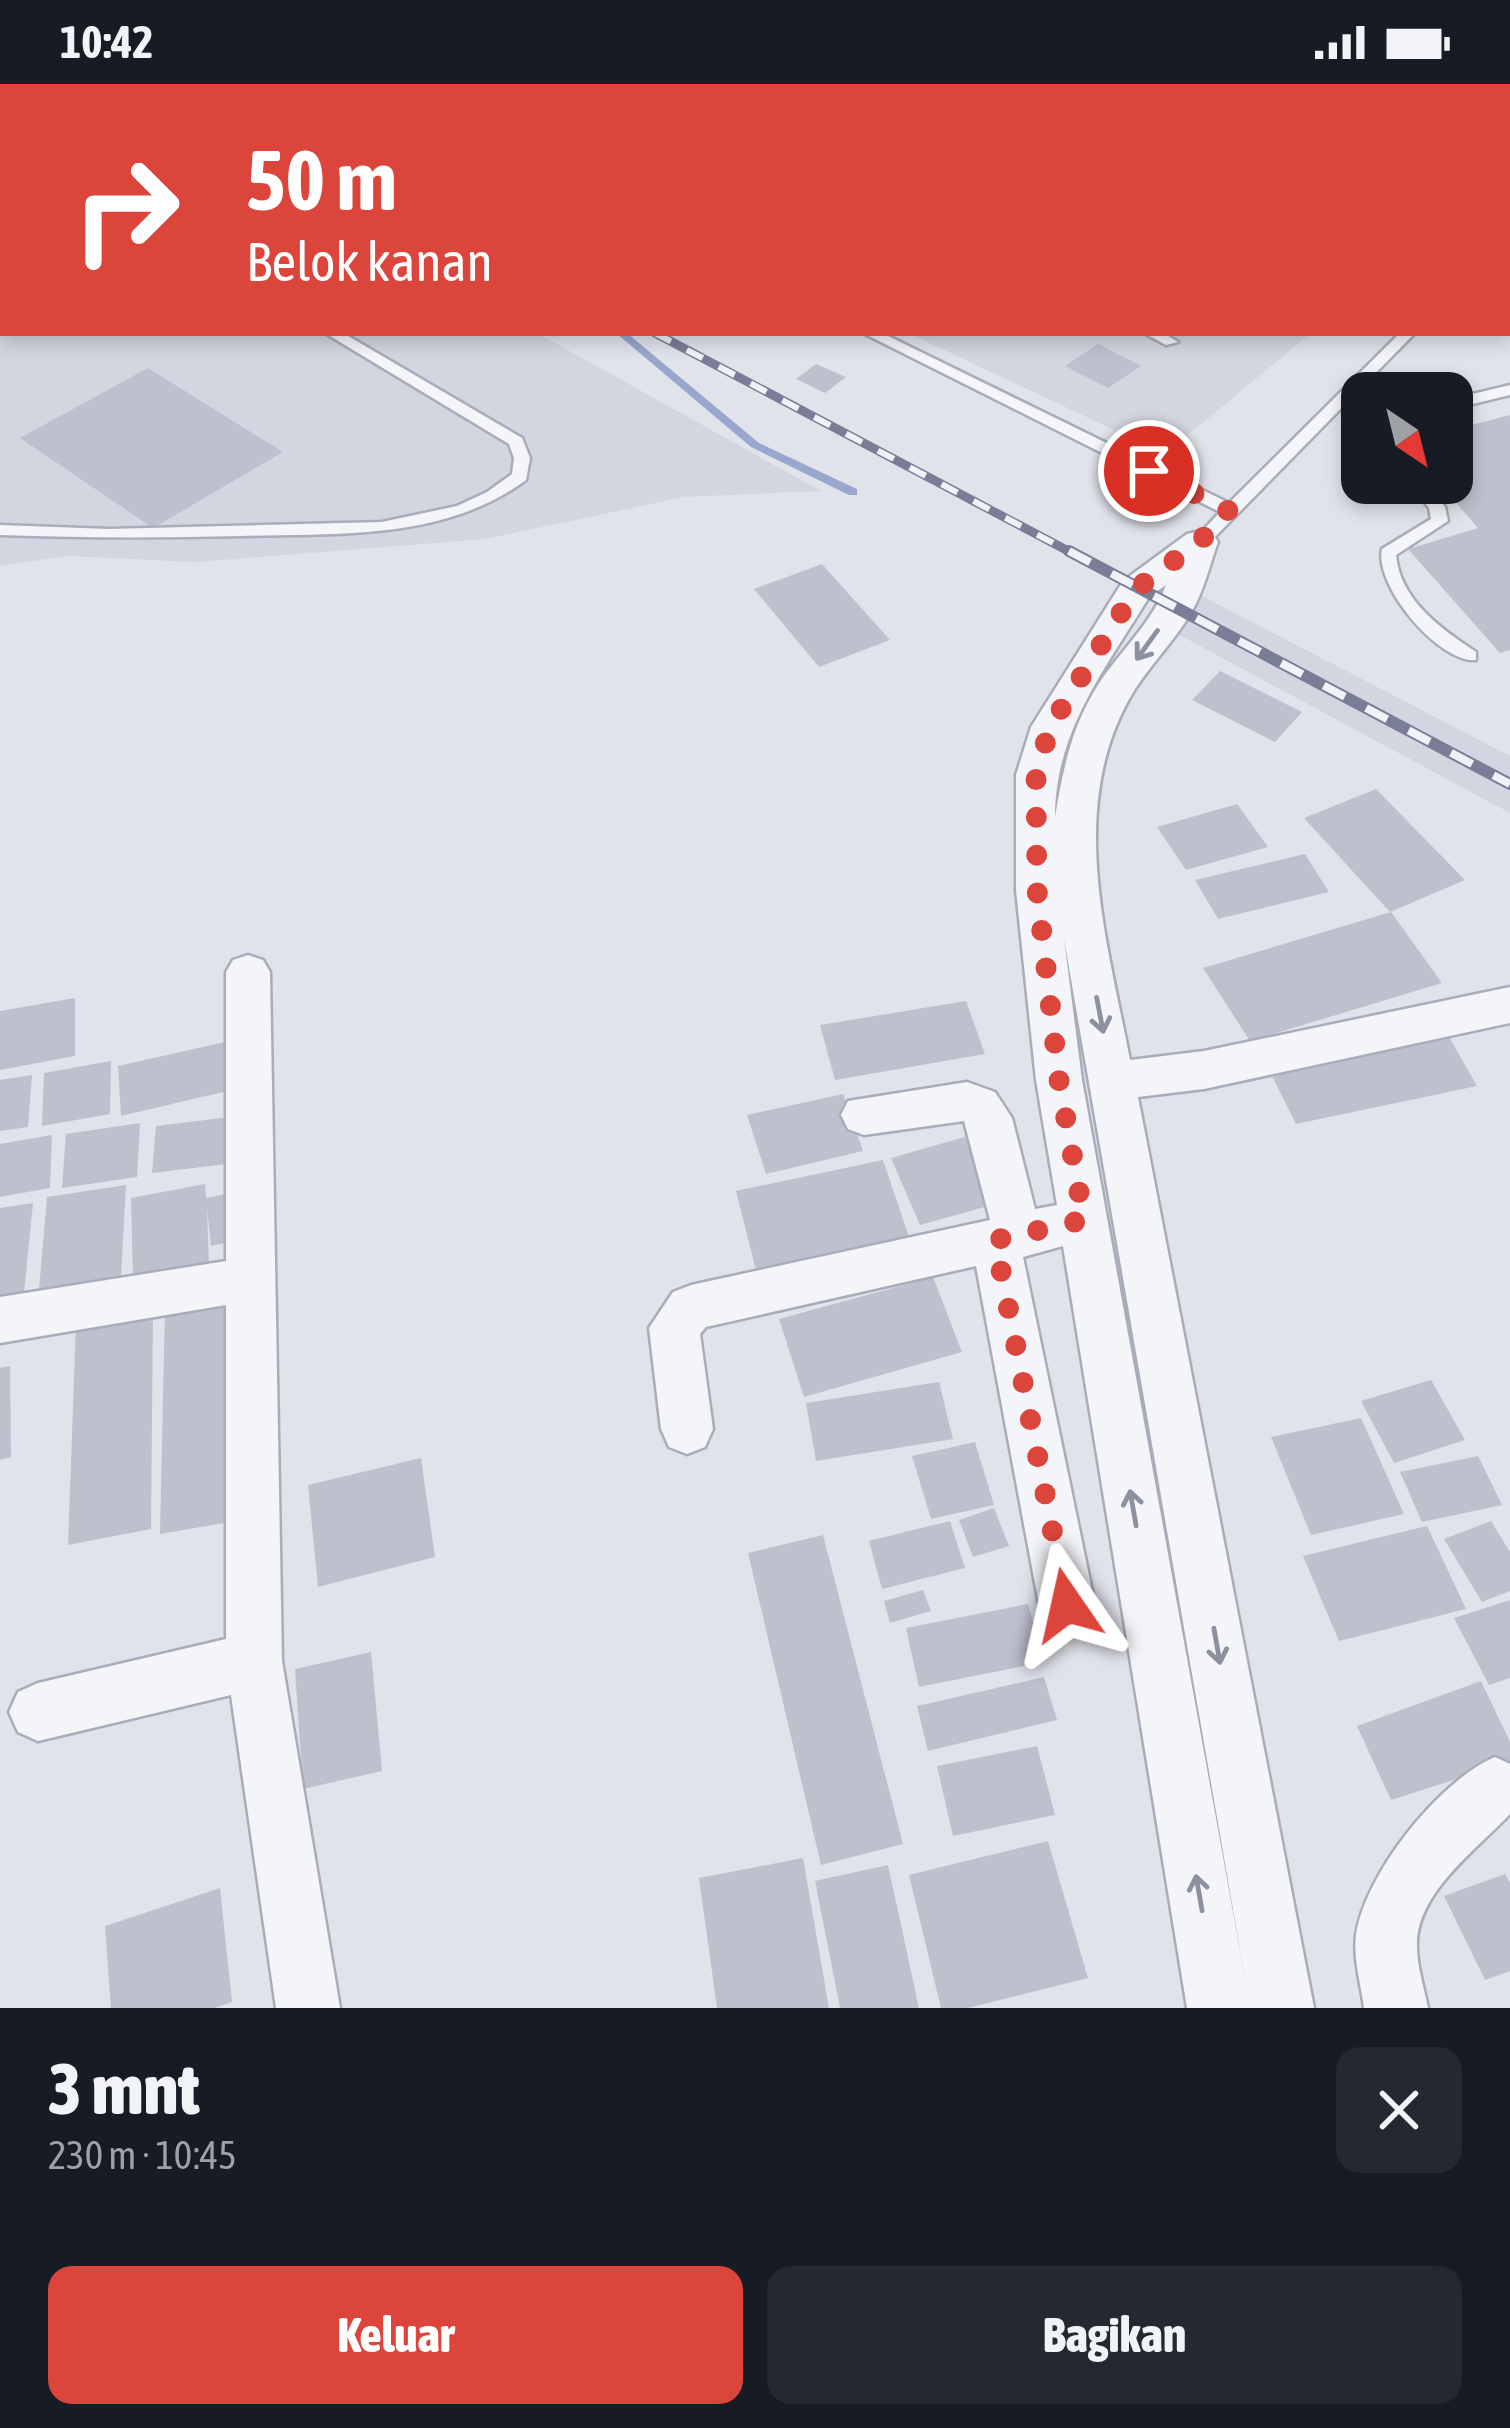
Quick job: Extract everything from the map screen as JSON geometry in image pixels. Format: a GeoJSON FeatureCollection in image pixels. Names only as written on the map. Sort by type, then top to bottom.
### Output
{"type":"FeatureCollection","features":[{"type":"Feature","properties":{"kind":"street"},"geometry":{"type":"LineString","coordinates":[[1214,526],[1176,607],[1113,692],[1088,742],[1074,822],[1077,892],[1282,2008]]}},
{"type":"Feature","properties":{"kind":"street"},"geometry":{"type":"LineString","coordinates":[[1214,526],[1136,589],[1050,727],[1036,775],[1037,890],[1059,1080],[1219,2008]]}},
{"type":"Feature","properties":{"kind":"street"},"geometry":{"type":"LineString","coordinates":[[248,972],[254,1661],[308,2008]]}},
{"type":"Feature","properties":{"kind":"street"},"geometry":{"type":"LineString","coordinates":[[1113,1081],[1204,1070],[1510,1005]]}},
{"type":"Feature","properties":{"kind":"street"},"geometry":{"type":"LineString","coordinates":[[864,1115],[967,1101],[979,1106],[988,1118],[1067,1605]]}},
{"type":"Feature","properties":{"kind":"street"},"geometry":{"type":"LineString","coordinates":[[687,1429],[674,1328],[691,1308],[1084,1220]]}},
{"type":"Feature","properties":{"kind":"street"},"geometry":{"type":"LineString","coordinates":[[0,1320],[250,1279]]}},
{"type":"Feature","properties":{"kind":"street"},"geometry":{"type":"LineString","coordinates":[[38,1712],[254,1661]]}},
{"type":"Feature","properties":{"kind":"street"},"geometry":{"type":"LineString","coordinates":[[1396,2008],[1386,1941],[1394,1906],[1413,1878],[1495,1787]]}},
{"type":"Feature","properties":{"kind":"lane"},"geometry":{"type":"LineString","coordinates":[[0,530],[109,534],[382,527],[461,510],[493,496],[520,476],[522,458],[515,442],[337,336]]}},
{"type":"Feature","properties":{"kind":"lane"},"geometry":{"type":"LineString","coordinates":[[875,336],[1214,526],[1405,336]]}},
{"type":"Feature","properties":{"kind":"lane"},"geometry":{"type":"LineString","coordinates":[[1158,336],[1171,342]]}},
{"type":"Feature","properties":{"kind":"lane"},"geometry":{"type":"LineString","coordinates":[[1473,399],[1510,390]]}},
{"type":"Feature","properties":{"kind":"lane"},"geometry":{"type":"LineString","coordinates":[[1435,504],[1440,521],[1397,545],[1388,553],[1387,564],[1427,623],[1470,656]]}},
{"type":"Feature","properties":{"kind":"shaded area"},"geometry":{"type":"Polygon","coordinates":[[[0,336],[542,336],[821,491],[684,497],[485,539],[196,562],[66,556],[0,566],[0,336]]]}},
{"type":"Feature","properties":{"kind":"shaded area"},"geometry":{"type":"Polygon","coordinates":[[[914,336],[1307,336],[1165,454],[914,336]]]}},
{"type":"Feature","properties":{"kind":"shaded area"},"geometry":{"type":"Polygon","coordinates":[[[1200,595],[1510,756],[1510,813],[1174,632],[1200,595]]]}},
{"type":"Feature","properties":{"kind":"building"},"geometry":{"type":"Polygon","coordinates":[[[1098,344],[1141,366],[1108,388],[1065,366],[1098,344]]]}},
{"type":"Feature","properties":{"kind":"building"},"geometry":{"type":"Polygon","coordinates":[[[816,364],[846,377],[825,393],[796,379],[816,364]]]}},
{"type":"Feature","properties":{"kind":"building"},"geometry":{"type":"Polygon","coordinates":[[[148,368],[283,452],[153,528],[20,438],[148,368]]]}},
{"type":"Feature","properties":{"kind":"building"},"geometry":{"type":"Polygon","coordinates":[[[1510,415],[1510,650],[1500,653],[1408,549],[1478,528],[1457,504],[1473,504],[1473,425],[1510,415]]]}},
{"type":"Feature","properties":{"kind":"building"},"geometry":{"type":"Polygon","coordinates":[[[822,564],[890,640],[819,667],[754,589],[822,564]]]}},
{"type":"Feature","properties":{"kind":"building"},"geometry":{"type":"Polygon","coordinates":[[[1220,671],[1302,712],[1275,742],[1192,700],[1220,671]]]}},
{"type":"Feature","properties":{"kind":"building"},"geometry":{"type":"Polygon","coordinates":[[[1376,789],[1465,880],[1390,912],[1304,818],[1376,789]]]}},
{"type":"Feature","properties":{"kind":"building"},"geometry":{"type":"Polygon","coordinates":[[[1237,804],[1268,847],[1186,870],[1157,827],[1237,804]]]}},
{"type":"Feature","properties":{"kind":"building"},"geometry":{"type":"Polygon","coordinates":[[[1305,854],[1329,892],[1218,919],[1195,880],[1305,854]]]}},
{"type":"Feature","properties":{"kind":"building"},"geometry":{"type":"Polygon","coordinates":[[[1391,912],[1442,983],[1250,1041],[1203,968],[1391,912]]]}},
{"type":"Feature","properties":{"kind":"building"},"geometry":{"type":"Polygon","coordinates":[[[75,998],[75,1056],[0,1070],[0,1011],[75,998]]]}},
{"type":"Feature","properties":{"kind":"building"},"geometry":{"type":"Polygon","coordinates":[[[966,1001],[985,1054],[835,1080],[820,1025],[966,1001]]]}},
{"type":"Feature","properties":{"kind":"building"},"geometry":{"type":"Polygon","coordinates":[[[1444,1028],[1477,1086],[1296,1124],[1266,1064],[1444,1028]]]}},
{"type":"Feature","properties":{"kind":"building"},"geometry":{"type":"Polygon","coordinates":[[[234,1040],[240,1088],[121,1116],[118,1066],[234,1040]]]}},
{"type":"Feature","properties":{"kind":"building"},"geometry":{"type":"Polygon","coordinates":[[[111,1061],[110,1114],[42,1126],[44,1073],[111,1061]]]}},
{"type":"Feature","properties":{"kind":"building"},"geometry":{"type":"Polygon","coordinates":[[[32,1075],[28,1127],[0,1131],[0,1080],[32,1075]]]}},
{"type":"Feature","properties":{"kind":"building"},"geometry":{"type":"Polygon","coordinates":[[[843,1094],[863,1151],[766,1174],[747,1115],[843,1094]]]}},
{"type":"Feature","properties":{"kind":"building"},"geometry":{"type":"Polygon","coordinates":[[[230,1117],[227,1164],[152,1173],[156,1126],[230,1117]]]}},
{"type":"Feature","properties":{"kind":"building"},"geometry":{"type":"Polygon","coordinates":[[[140,1123],[137,1177],[62,1188],[66,1134],[140,1123]]]}},
{"type":"Feature","properties":{"kind":"building"},"geometry":{"type":"Polygon","coordinates":[[[975,1134],[1006,1201],[920,1225],[891,1158],[975,1134]]]}},
{"type":"Feature","properties":{"kind":"building"},"geometry":{"type":"Polygon","coordinates":[[[52,1135],[50,1188],[0,1197],[0,1144],[52,1135]]]}},
{"type":"Feature","properties":{"kind":"building"},"geometry":{"type":"Polygon","coordinates":[[[883,1160],[910,1240],[757,1274],[736,1191],[883,1160]]]}},
{"type":"Feature","properties":{"kind":"building"},"geometry":{"type":"Polygon","coordinates":[[[205,1184],[206,1198],[245,1190],[249,1238],[211,1246],[207,1208],[209,1266],[133,1281],[131,1198],[205,1184]]]}},
{"type":"Feature","properties":{"kind":"building"},"geometry":{"type":"Polygon","coordinates":[[[126,1185],[121,1278],[39,1290],[47,1197],[126,1185]]]}},
{"type":"Feature","properties":{"kind":"building"},"geometry":{"type":"Polygon","coordinates":[[[33,1203],[24,1293],[0,1297],[0,1208],[33,1203]]]}},
{"type":"Feature","properties":{"kind":"building"},"geometry":{"type":"Polygon","coordinates":[[[933,1277],[962,1352],[804,1397],[779,1319],[933,1277]]]}},
{"type":"Feature","properties":{"kind":"building"},"geometry":{"type":"Polygon","coordinates":[[[229,1296],[230,1522],[160,1534],[165,1306],[229,1296]]]}},
{"type":"Feature","properties":{"kind":"building"},"geometry":{"type":"Polygon","coordinates":[[[153,1309],[151,1529],[68,1545],[76,1323],[153,1309]]]}},
{"type":"Feature","properties":{"kind":"building"},"geometry":{"type":"Polygon","coordinates":[[[10,1366],[11,1457],[0,1460],[0,1368],[10,1366]]]}},
{"type":"Feature","properties":{"kind":"building"},"geometry":{"type":"Polygon","coordinates":[[[1431,1380],[1465,1440],[1394,1463],[1361,1401],[1431,1380]]]}},
{"type":"Feature","properties":{"kind":"building"},"geometry":{"type":"Polygon","coordinates":[[[939,1382],[953,1439],[816,1461],[806,1403],[939,1382]]]}},
{"type":"Feature","properties":{"kind":"building"},"geometry":{"type":"Polygon","coordinates":[[[1361,1418],[1404,1514],[1311,1535],[1271,1437],[1361,1418]]]}},
{"type":"Feature","properties":{"kind":"building"},"geometry":{"type":"Polygon","coordinates":[[[975,1442],[994,1505],[931,1519],[912,1456],[975,1442]]]}},
{"type":"Feature","properties":{"kind":"building"},"geometry":{"type":"Polygon","coordinates":[[[1478,1456],[1502,1505],[1422,1522],[1400,1472],[1478,1456]]]}},
{"type":"Feature","properties":{"kind":"building"},"geometry":{"type":"Polygon","coordinates":[[[421,1458],[435,1557],[318,1587],[308,1485],[421,1458]]]}},
{"type":"Feature","properties":{"kind":"building"},"geometry":{"type":"Polygon","coordinates":[[[994,1508],[1009,1546],[973,1557],[959,1520],[994,1508]]]}},
{"type":"Feature","properties":{"kind":"building"},"geometry":{"type":"Polygon","coordinates":[[[950,1521],[965,1568],[882,1589],[869,1541],[950,1521]]]}},
{"type":"Feature","properties":{"kind":"building"},"geometry":{"type":"Polygon","coordinates":[[[1491,1521],[1510,1552],[1510,1591],[1482,1602],[1444,1539],[1491,1521]]]}},
{"type":"Feature","properties":{"kind":"building"},"geometry":{"type":"Polygon","coordinates":[[[1427,1526],[1466,1609],[1339,1641],[1303,1556],[1427,1526]]]}},
{"type":"Feature","properties":{"kind":"building"},"geometry":{"type":"Polygon","coordinates":[[[823,1535],[903,1844],[821,1865],[748,1553],[823,1535]]]}},
{"type":"Feature","properties":{"kind":"building"},"geometry":{"type":"Polygon","coordinates":[[[923,1590],[931,1611],[890,1623],[884,1601],[923,1590]]]}},
{"type":"Feature","properties":{"kind":"building"},"geometry":{"type":"Polygon","coordinates":[[[1510,1600],[1510,1678],[1489,1685],[1454,1618],[1510,1600]]]}},
{"type":"Feature","properties":{"kind":"building"},"geometry":{"type":"Polygon","coordinates":[[[1028,1604],[1044,1662],[919,1687],[906,1628],[1028,1604]]]}},
{"type":"Feature","properties":{"kind":"building"},"geometry":{"type":"Polygon","coordinates":[[[371,1652],[382,1771],[303,1789],[295,1669],[371,1652]]]}},
{"type":"Feature","properties":{"kind":"building"},"geometry":{"type":"Polygon","coordinates":[[[1044,1677],[1057,1720],[928,1751],[917,1706],[1044,1677]]]}},
{"type":"Feature","properties":{"kind":"building"},"geometry":{"type":"Polygon","coordinates":[[[1481,1681],[1510,1742],[1510,1762],[1391,1800],[1357,1726],[1481,1681]]]}},
{"type":"Feature","properties":{"kind":"building"},"geometry":{"type":"Polygon","coordinates":[[[1037,1746],[1055,1815],[953,1836],[937,1766],[1037,1746]]]}},
{"type":"Feature","properties":{"kind":"building"},"geometry":{"type":"Polygon","coordinates":[[[1048,1841],[1088,1978],[968,2008],[941,2008],[909,1875],[1048,1841]]]}},
{"type":"Feature","properties":{"kind":"building"},"geometry":{"type":"Polygon","coordinates":[[[803,1858],[829,2008],[717,2008],[699,1878],[803,1858]]]}},
{"type":"Feature","properties":{"kind":"building"},"geometry":{"type":"Polygon","coordinates":[[[888,1865],[919,2008],[840,2008],[815,1881],[888,1865]]]}},
{"type":"Feature","properties":{"kind":"building"},"geometry":{"type":"Polygon","coordinates":[[[1505,1874],[1510,1883],[1510,1971],[1485,1980],[1444,1896],[1505,1874]]]}},
{"type":"Feature","properties":{"kind":"building"},"geometry":{"type":"Polygon","coordinates":[[[220,1888],[232,2002],[215,2008],[111,2008],[105,1926],[220,1888]]]}},
{"type":"Feature","properties":{"kind":"waterway"},"geometry":{"type":"LineString","coordinates":[[625,336],[755,445],[853,492]]}},
{"type":"Feature","properties":{"kind":"railway"},"geometry":{"type":"LineString","coordinates":[[661,336],[1074,554]]}},
{"type":"Feature","properties":{"kind":"railway"},"geometry":{"type":"LineString","coordinates":[[1069,551],[1510,784]]}},
{"type":"Feature","properties":{"kind":"route"},"geometry":{"type":"LineString","coordinates":[[1067,1605],[995,1240],[1084,1220],[1059,1080],[1037,890],[1036,775],[1050,727],[1136,589],[1199,542],[1229,511],[1149,471]]}}]}
